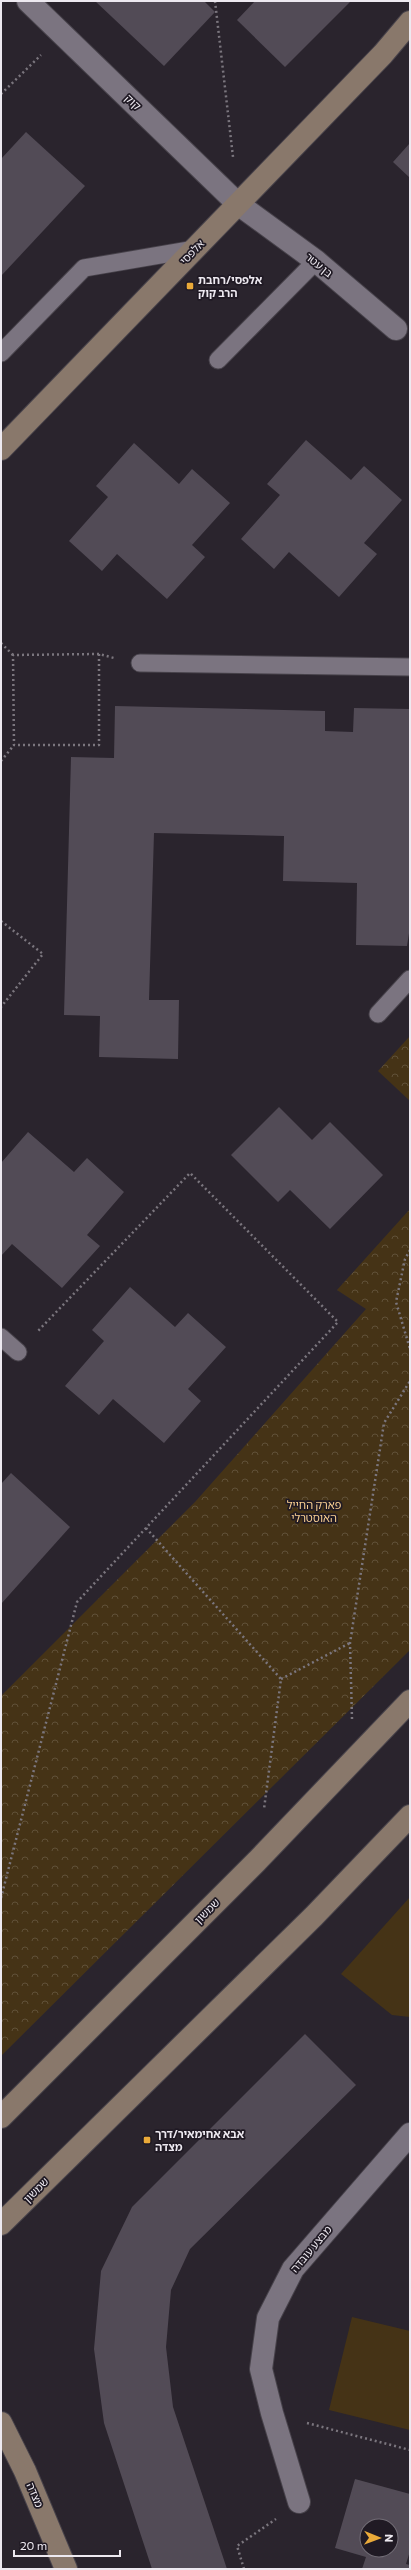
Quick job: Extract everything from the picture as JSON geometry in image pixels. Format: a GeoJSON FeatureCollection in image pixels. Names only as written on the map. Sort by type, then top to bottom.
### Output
{"type":"FeatureCollection","features":[{"type":"Feature","properties":{"kind":"main road","name":"אלפסי"},"geometry":{"type":"LineString","coordinates":[[1,449],[383,54],[410,22]]}},
{"type":"Feature","properties":{"kind":"main road","name":"אלפסי"},"geometry":{"type":"LineString","coordinates":[[383,54],[410,32]]}},
{"type":"Feature","properties":{"kind":"main road","name":"שמשון"},"geometry":{"type":"LineString","coordinates":[[1,2117],[257,1861],[410,1701]]}},
{"type":"Feature","properties":{"kind":"main road","name":"שמשון"},"geometry":{"type":"LineString","coordinates":[[1,2224],[314,1916],[410,1816]]}},
{"type":"Feature","properties":{"kind":"main road","name":"מצדה"},"geometry":{"type":"LineString","coordinates":[[1,2422],[24,2471],[66,2569]]}},
{"type":"Feature","properties":{"kind":"street","name":"קוק"},"geometry":{"type":"LineString","coordinates":[[28,1],[238,204]]}},
{"type":"Feature","properties":{"kind":"street","name":"בן עטר"},"geometry":{"type":"LineString","coordinates":[[238,204],[316,261],[396,329]]}},
{"type":"Feature","properties":{"kind":"street","name":"מבצע עובדה"},"geometry":{"type":"LineString","coordinates":[[299,2502],[272,2413],[261,2369],[268,2318],[292,2269],[410,2134]]}},
{"type":"Feature","properties":{"kind":"lane"},"geometry":{"type":"LineString","coordinates":[[1,353],[84,268],[195,249]]}},
{"type":"Feature","properties":{"kind":"lane"},"geometry":{"type":"LineString","coordinates":[[218,360],[316,261]]}},
{"type":"Feature","properties":{"kind":"lane"},"geometry":{"type":"LineString","coordinates":[[140,663],[410,667]]}},
{"type":"Feature","properties":{"kind":"lane"},"geometry":{"type":"LineString","coordinates":[[378,1014],[410,979]]}},
{"type":"Feature","properties":{"kind":"lane"},"geometry":{"type":"LineString","coordinates":[[1,1337],[18,1352]]}},
{"type":"Feature","properties":{"kind":"path"},"geometry":{"type":"LineString","coordinates":[[215,1],[238,204]]}},
{"type":"Feature","properties":{"kind":"path"},"geometry":{"type":"LineString","coordinates":[[1,94],[62,34]]}},
{"type":"Feature","properties":{"kind":"path"},"geometry":{"type":"LineString","coordinates":[[1,643],[13,655],[14,745],[1,761]]}},
{"type":"Feature","properties":{"kind":"path"},"geometry":{"type":"LineString","coordinates":[[13,655],[99,654],[99,745],[14,745]]}},
{"type":"Feature","properties":{"kind":"path"},"geometry":{"type":"LineString","coordinates":[[1,921],[43,954],[1,1007]]}},
{"type":"Feature","properties":{"kind":"path"},"geometry":{"type":"LineString","coordinates":[[1,1898],[77,1602],[338,1322],[190,1173],[18,1352]]}},
{"type":"Feature","properties":{"kind":"path"},"geometry":{"type":"LineString","coordinates":[[410,1250],[405,1259],[396,1302],[410,1349]]}},
{"type":"Feature","properties":{"kind":"path"},"geometry":{"type":"LineString","coordinates":[[353,1761],[350,1643],[384,1423],[410,1381]]}},
{"type":"Feature","properties":{"kind":"path"},"geometry":{"type":"LineString","coordinates":[[146,1528],[281,1679],[263,1813]]}},
{"type":"Feature","properties":{"kind":"path"},"geometry":{"type":"LineString","coordinates":[[281,1679],[350,1643]]}},
{"type":"Feature","properties":{"kind":"path"},"geometry":{"type":"LineString","coordinates":[[272,2413],[410,2450]]}},
{"type":"Feature","properties":{"kind":"path"},"geometry":{"type":"LineString","coordinates":[[244,2569],[237,2546],[299,2502]]}},
{"type":"Feature","properties":{"kind":"green space"},"geometry":{"type":"Polygon","coordinates":[[[410,1036],[410,1101],[378,1071],[410,1036]]]}},
{"type":"Feature","properties":{"kind":"green space","name":"פארק החייל האוסטרלי"},"geometry":{"type":"Polygon","coordinates":[[[410,1209],[410,1650],[1,2056],[1,1696],[195,1502],[366,1309],[337,1290],[410,1209]]]}},
{"type":"Feature","properties":{"kind":"green space"},"geometry":{"type":"Polygon","coordinates":[[[410,1897],[410,2017],[392,2015],[341,1974],[410,1897]]]}},
{"type":"Feature","properties":{"kind":"green space"},"geometry":{"type":"Polygon","coordinates":[[[352,2317],[410,2331],[410,2430],[329,2410],[352,2317]]]}},
{"type":"Feature","properties":{"kind":"building"},"geometry":{"type":"Polygon","coordinates":[[[95,1],[204,1],[215,12],[164,66],[95,1]]]}},
{"type":"Feature","properties":{"kind":"building"},"geometry":{"type":"Polygon","coordinates":[[[255,1],[351,1],[285,67],[237,20],[255,1]]]}},
{"type":"Feature","properties":{"kind":"building"},"geometry":{"type":"Polygon","coordinates":[[[26,132],[85,186],[1,276],[1,159],[26,132]]]}},
{"type":"Feature","properties":{"kind":"building"},"geometry":{"type":"Polygon","coordinates":[[[410,143],[410,178],[393,162],[410,143]]]}},
{"type":"Feature","properties":{"kind":"building"},"geometry":{"type":"Polygon","coordinates":[[[306,440],[351,480],[364,466],[402,500],[364,543],[377,554],[339,597],[289,552],[274,569],[241,539],[280,495],[267,484],[306,440]]]}},
{"type":"Feature","properties":{"kind":"building"},"geometry":{"type":"Polygon","coordinates":[[[134,443],[179,484],[192,469],[230,503],[192,545],[205,557],[167,599],[117,554],[102,571],[69,541],[108,497],[96,486],[134,443]]]}},
{"type":"Feature","properties":{"kind":"building"},"geometry":{"type":"Polygon","coordinates":[[[115,706],[325,711],[325,731],[353,732],[354,708],[410,709],[410,927],[407,946],[356,945],[357,883],[283,881],[284,836],[154,833],[149,1000],[179,1000],[178,1059],[99,1057],[100,1016],[64,1015],[71,757],[114,758],[115,706]]]}},
{"type":"Feature","properties":{"kind":"building"},"geometry":{"type":"Polygon","coordinates":[[[279,1107],[312,1140],[330,1122],[383,1175],[330,1229],[290,1190],[278,1202],[231,1155],[279,1107]]]}},
{"type":"Feature","properties":{"kind":"building"},"geometry":{"type":"Polygon","coordinates":[[[28,1132],[74,1172],[87,1158],[124,1192],[87,1235],[100,1246],[62,1288],[12,1244],[1,1256],[1,1163],[28,1132]]]}},
{"type":"Feature","properties":{"kind":"building"},"geometry":{"type":"Polygon","coordinates":[[[130,1287],[175,1327],[188,1313],[226,1347],[188,1389],[201,1401],[164,1443],[113,1399],[99,1415],[65,1386],[104,1341],[92,1330],[130,1287]]]}},
{"type":"Feature","properties":{"kind":"building"},"geometry":{"type":"Polygon","coordinates":[[[11,1473],[70,1527],[1,1604],[1,1484],[11,1473]]]}},
{"type":"Feature","properties":{"kind":"building"},"geometry":{"type":"Polygon","coordinates":[[[305,2034],[356,2085],[190,2249],[171,2290],[166,2347],[173,2407],[227,2569],[152,2569],[104,2423],[94,2349],[101,2271],[132,2207],[305,2034]]]}},
{"type":"Feature","properties":{"kind":"building"},"geometry":{"type":"Polygon","coordinates":[[[355,2479],[410,2494],[410,2551],[406,2564],[410,2565],[410,2569],[362,2569],[366,2558],[399,2558],[399,2518],[359,2518],[359,2555],[335,2548],[355,2479]]]}},
{"type":"Feature","properties":{"kind":"place","name":"אלפסי/רחבת הרב קוק"},"geometry":{"type":"Point","coordinates":[190,286]}},
{"type":"Feature","properties":{"kind":"place","name":"אבא אחימאיר/דרך מצדה"},"geometry":{"type":"Point","coordinates":[147,2140]}}]}
